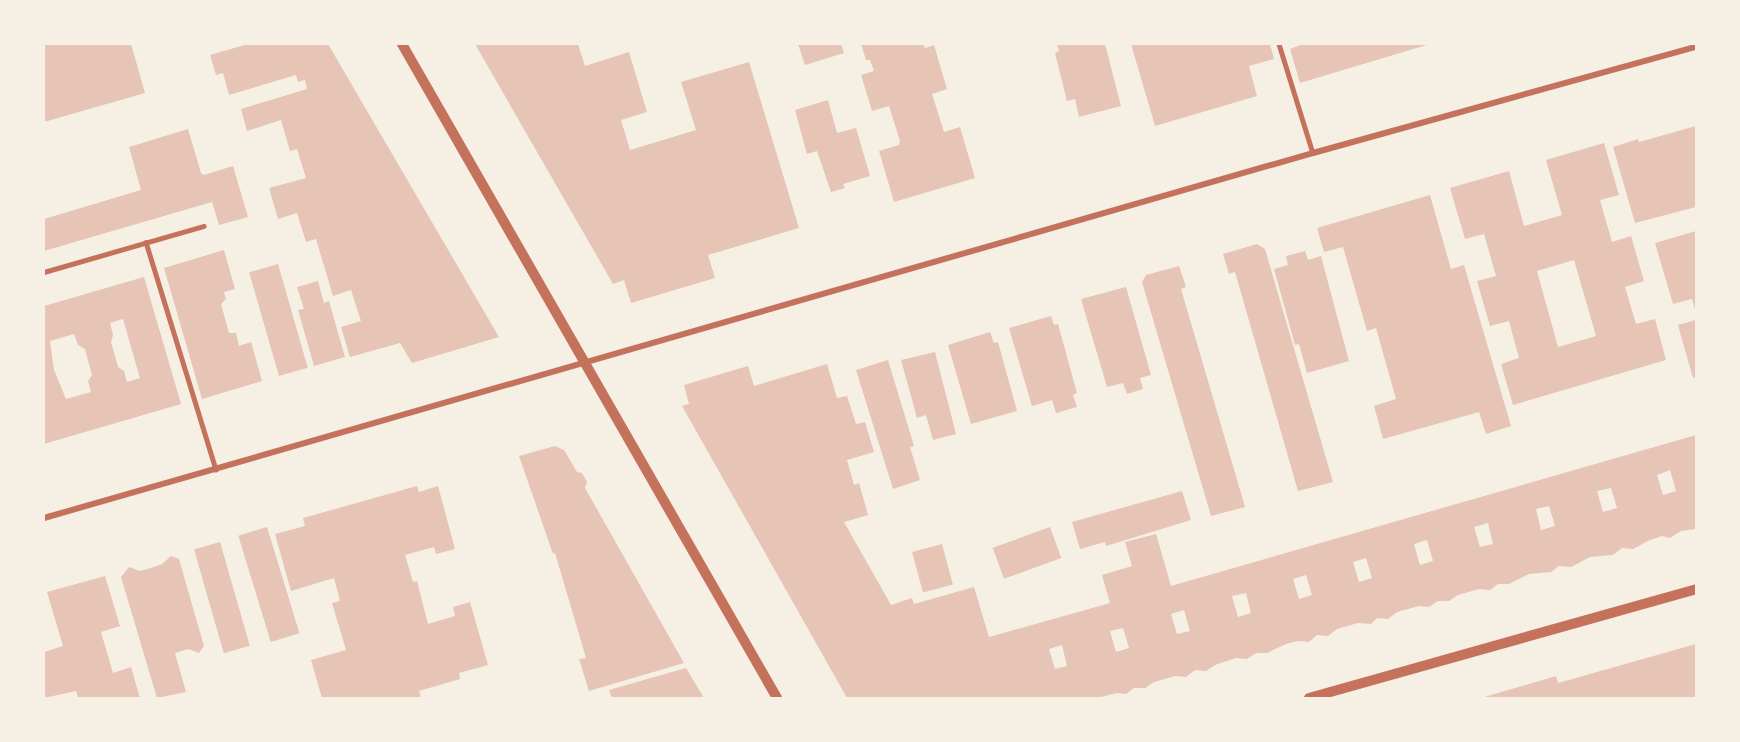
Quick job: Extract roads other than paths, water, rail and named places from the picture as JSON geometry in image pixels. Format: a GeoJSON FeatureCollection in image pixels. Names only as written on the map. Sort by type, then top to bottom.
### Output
{"type":"FeatureCollection","features":[{"type":"Feature","properties":{"kind":"street"},"geometry":{"type":"LineString","coordinates":[[402,44],[777,699]]}},
{"type":"Feature","properties":{"kind":"street"},"geometry":{"type":"LineString","coordinates":[[44,518],[1313,153],[1696,47]]}},
{"type":"Feature","properties":{"kind":"street"},"geometry":{"type":"LineString","coordinates":[[1309,699],[1696,589]]}},
{"type":"Feature","properties":{"kind":"lane"},"geometry":{"type":"LineString","coordinates":[[1279,44],[1313,153]]}},
{"type":"Feature","properties":{"kind":"lane"},"geometry":{"type":"LineString","coordinates":[[44,272],[203,226]]}},
{"type":"Feature","properties":{"kind":"lane"},"geometry":{"type":"LineString","coordinates":[[146,242],[216,469]]}}]}
